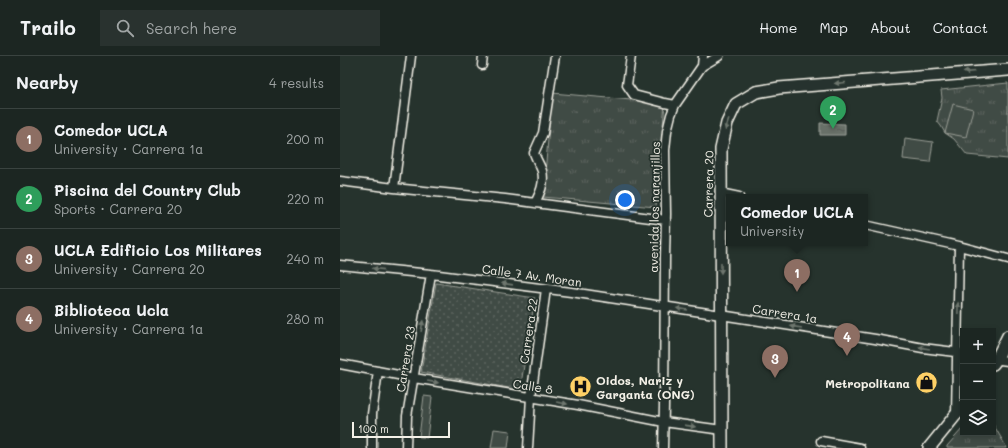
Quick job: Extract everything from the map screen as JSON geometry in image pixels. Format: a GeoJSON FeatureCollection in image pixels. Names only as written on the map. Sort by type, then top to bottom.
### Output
{"type":"FeatureCollection","features":[{"type":"Feature","properties":{"kind":"street"},"geometry":{"type":"LineString","coordinates":[[394,188],[411,56]]}},
{"type":"Feature","properties":{"kind":"street"},"geometry":{"type":"LineString","coordinates":[[535,203],[542,190],[542,172],[534,153],[544,133],[556,56]]}},
{"type":"Feature","properties":{"kind":"street"},"geometry":{"type":"LineString","coordinates":[[631,56],[628,85],[634,96],[675,104]]}},
{"type":"Feature","properties":{"kind":"street"},"geometry":{"type":"LineString","coordinates":[[702,66],[703,56]]}},
{"type":"Feature","properties":{"kind":"street","name":"avenida los naranjillos"},"geometry":{"type":"LineString","coordinates":[[663,448],[666,220],[665,150],[667,131],[675,104],[702,66],[719,56]]}},
{"type":"Feature","properties":{"kind":"street","name":"Carrera 20"},"geometry":{"type":"LineString","coordinates":[[722,448],[721,149],[727,123],[736,104],[756,92],[779,88],[1008,70]]}},
{"type":"Feature","properties":{"kind":"street"},"geometry":{"type":"LineString","coordinates":[[340,181],[394,188],[505,198],[666,220]]}},
{"type":"Feature","properties":{"kind":"street"},"geometry":{"type":"LineString","coordinates":[[720,193],[726,194]]}},
{"type":"Feature","properties":{"kind":"street"},"geometry":{"type":"LineString","coordinates":[[868,226],[959,246],[1008,259]]}},
{"type":"Feature","properties":{"kind":"street"},"geometry":{"type":"LineString","coordinates":[[956,416],[960,353],[959,246]]}},
{"type":"Feature","properties":{"kind":"street","name":"Calle 7 Av. Moran"},"geometry":{"type":"LineString","coordinates":[[340,265],[431,274],[546,289],[721,315]]}},
{"type":"Feature","properties":{"kind":"street","name":"Carrera 23"},"geometry":{"type":"LineString","coordinates":[[406,448],[407,416],[431,274]]}},
{"type":"Feature","properties":{"kind":"street","name":"Carrera 22"},"geometry":{"type":"LineString","coordinates":[[528,448],[531,397],[546,289]]}},
{"type":"Feature","properties":{"kind":"street","name":"Carrera 1a"},"geometry":{"type":"LineString","coordinates":[[721,315],[960,353]]}},
{"type":"Feature","properties":{"kind":"street"},"geometry":{"type":"LineString","coordinates":[[996,357],[1008,336]]}},
{"type":"Feature","properties":{"kind":"street"},"geometry":{"type":"LineString","coordinates":[[996,361],[1008,361]]}},
{"type":"Feature","properties":{"kind":"street","name":"Calle 8"},"geometry":{"type":"LineString","coordinates":[[340,364],[664,422],[722,430]]}},
{"type":"Feature","properties":{"kind":"street"},"geometry":{"type":"LineString","coordinates":[[372,448],[372,414],[378,371]]}},
{"type":"Feature","properties":{"kind":"street"},"geometry":{"type":"LineString","coordinates":[[929,448],[960,410]]}},
{"type":"Feature","properties":{"kind":"street"},"geometry":{"type":"LineString","coordinates":[[821,441],[860,448]]}},
{"type":"Feature","properties":{"kind":"green space"},"geometry":{"type":"Polygon","coordinates":[[[1008,83],[1008,159],[967,155],[954,139],[945,133],[937,121],[942,98],[941,90],[1008,83]]]}},
{"type":"Feature","properties":{"kind":"green space"},"geometry":{"type":"Polygon","coordinates":[[[552,93],[665,103],[656,207],[543,197],[552,93]]]}},
{"type":"Feature","properties":{"kind":"green space"},"geometry":{"type":"Polygon","coordinates":[[[953,104],[973,109],[966,137],[945,133],[953,104]]]}},
{"type":"Feature","properties":{"kind":"green space"},"geometry":{"type":"Polygon","coordinates":[[[905,138],[933,142],[930,162],[903,159],[905,138]]]}},
{"type":"Feature","properties":{"kind":"green space"},"geometry":{"type":"Polygon","coordinates":[[[436,283],[535,298],[520,390],[421,372],[436,283]]]}},
{"type":"Feature","properties":{"kind":"green space"},"geometry":{"type":"Polygon","coordinates":[[[424,396],[432,397],[427,438],[419,437],[424,396]]]}},
{"type":"Feature","properties":{"kind":"green space"},"geometry":{"type":"Polygon","coordinates":[[[494,429],[510,431],[508,448],[491,448],[494,429]]]}},
{"type":"Feature","properties":{"kind":"green space"},"geometry":{"type":"Polygon","coordinates":[[[996,429],[1007,448],[947,448],[947,446],[960,431],[960,436],[996,436],[996,429]]]}},
{"type":"Feature","properties":{"kind":"water"},"geometry":{"type":"Polygon","coordinates":[[[820,123],[845,124],[845,135],[820,135],[820,123]]]}},
{"type":"Feature","properties":{"kind":"place","name":"Piscina del Country Club"},"geometry":{"type":"Point","coordinates":[833,129]}},
{"type":"Feature","properties":{"kind":"place","name":"Comedor UCLA"},"geometry":{"type":"Point","coordinates":[797,292]}},
{"type":"Feature","properties":{"kind":"place","name":"Biblioteca Ucla"},"geometry":{"type":"Point","coordinates":[847,356]}},
{"type":"Feature","properties":{"kind":"place","name":"UCLA Edificio Los Militares"},"geometry":{"type":"Point","coordinates":[775,378]}},
{"type":"Feature","properties":{"kind":"place","name":"Metropolitana"},"geometry":{"type":"Point","coordinates":[926,383]}},
{"type":"Feature","properties":{"kind":"place","name":"Oidos, Nariz y Garganta (ONG)"},"geometry":{"type":"Point","coordinates":[580,387]}}]}
